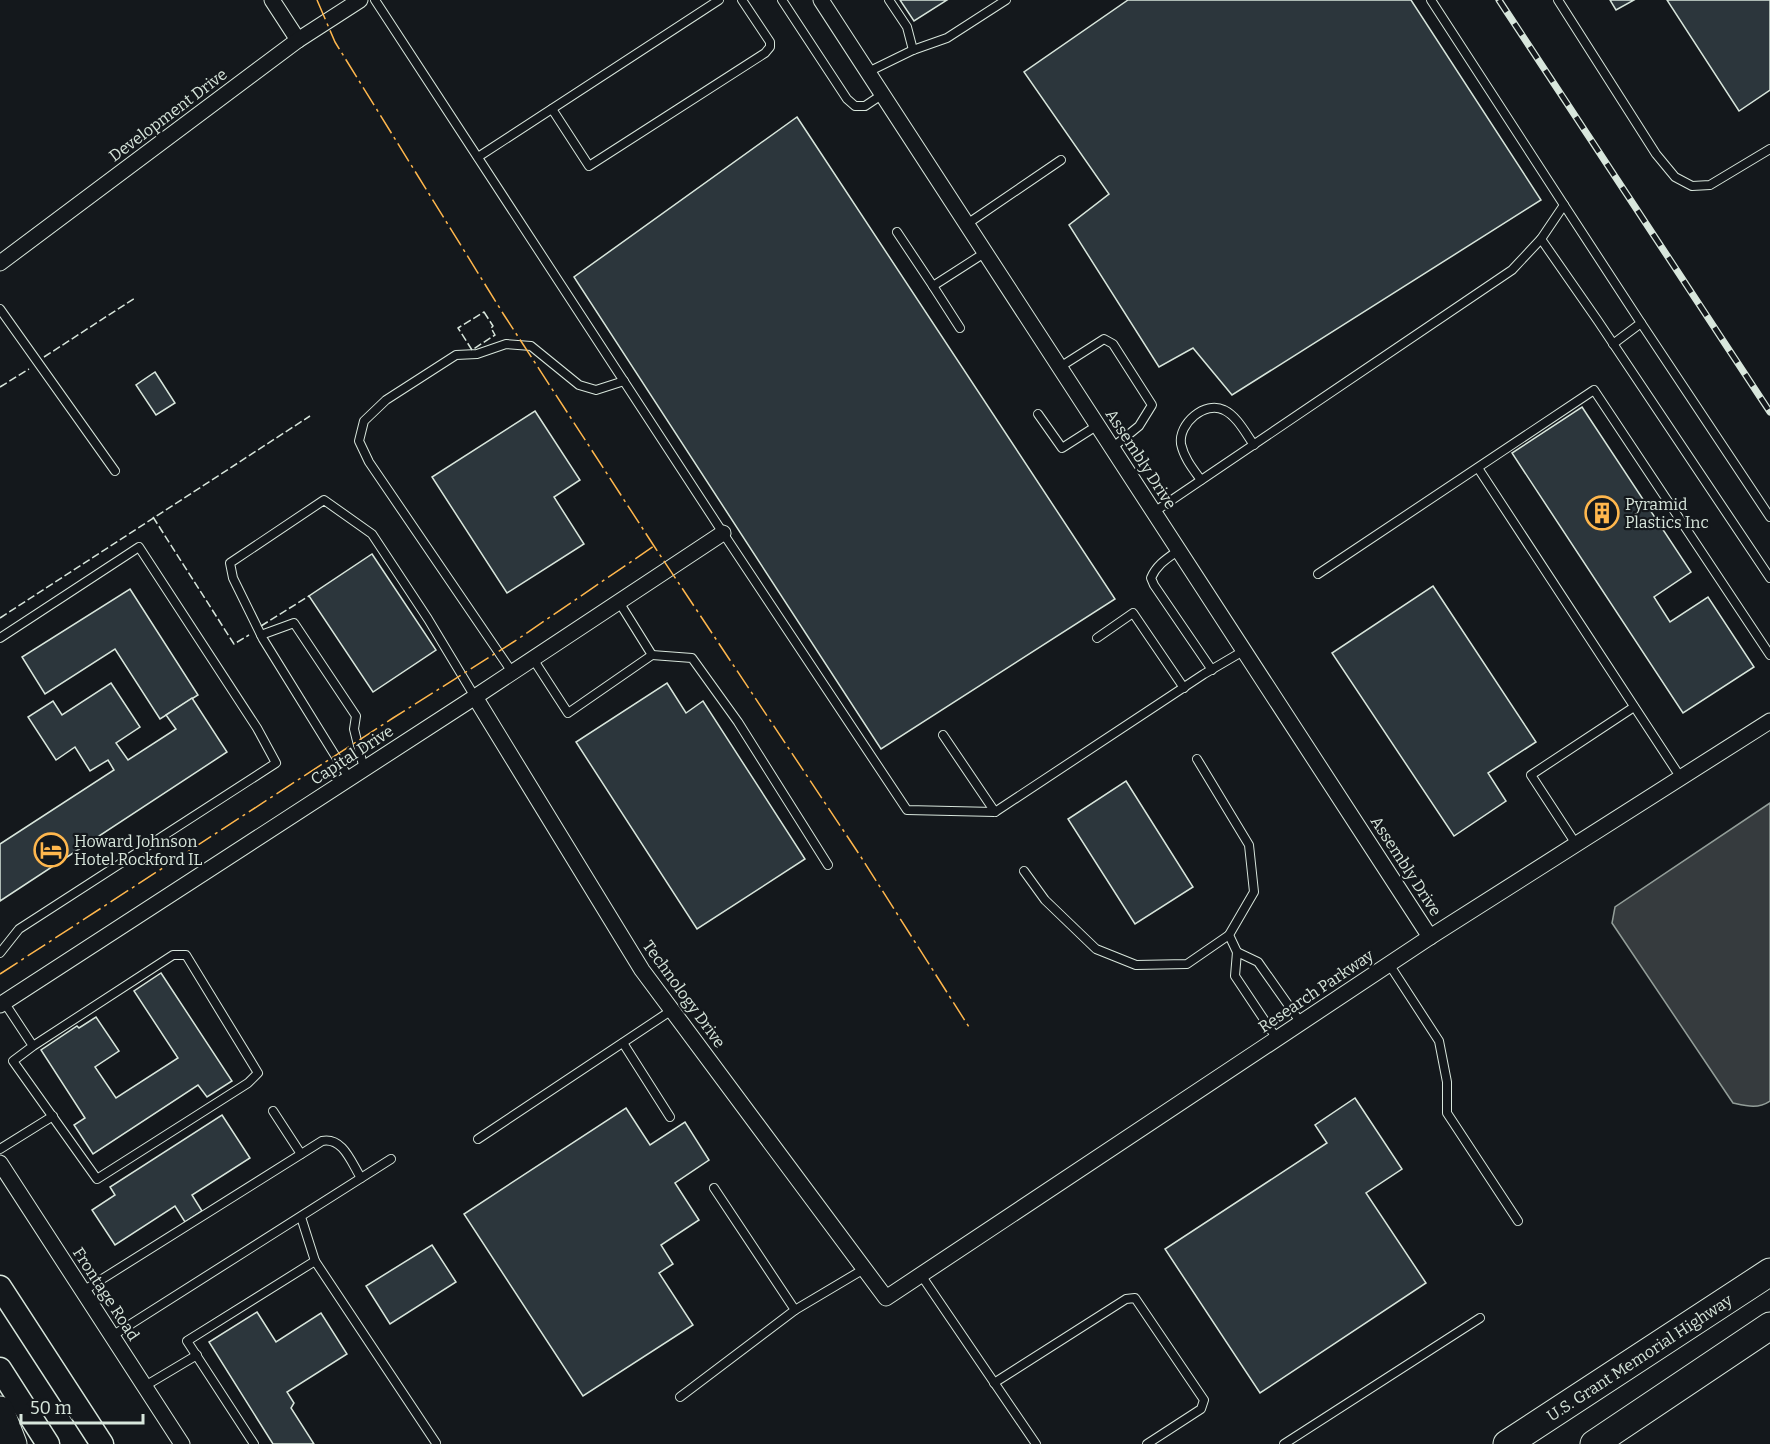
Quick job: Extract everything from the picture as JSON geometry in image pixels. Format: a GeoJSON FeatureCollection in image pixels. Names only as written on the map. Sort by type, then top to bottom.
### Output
{"type":"FeatureCollection","features":[{"type":"Feature","properties":{"kind":"highway","name":"U.S. Grant Memorial Highway"},"geometry":{"type":"LineString","coordinates":[[1507,1444],[1770,1272]]}},
{"type":"Feature","properties":{"kind":"highway"},"geometry":{"type":"LineString","coordinates":[[1594,1444],[1770,1326]]}},
{"type":"Feature","properties":{"kind":"highway"},"geometry":{"type":"LineString","coordinates":[[0,1410],[14,1444]]}},
{"type":"Feature","properties":{"kind":"main road"},"geometry":{"type":"LineString","coordinates":[[0,1287],[102,1444]]}},
{"type":"Feature","properties":{"kind":"main road"},"geometry":{"type":"LineString","coordinates":[[0,1369],[48,1444]]}},
{"type":"Feature","properties":{"kind":"street"},"geometry":{"type":"LineString","coordinates":[[272,0],[298,40]]}},
{"type":"Feature","properties":{"kind":"street","name":"Development Drive"},"geometry":{"type":"LineString","coordinates":[[0,263],[298,40],[360,0]]}},
{"type":"Feature","properties":{"kind":"street","name":"Assembly Drive"},"geometry":{"type":"LineString","coordinates":[[821,0],[1430,937]]}},
{"type":"Feature","properties":{"kind":"street","name":"Capital Drive"},"geometry":{"type":"LineString","coordinates":[[2,1004],[723,533]]}},
{"type":"Feature","properties":{"kind":"street","name":"Technology Drive"},"geometry":{"type":"LineString","coordinates":[[475,697],[642,970],[886,1298]]}},
{"type":"Feature","properties":{"kind":"street","name":"Research Parkway"},"geometry":{"type":"LineString","coordinates":[[886,1298],[1430,937],[1770,721]]}},
{"type":"Feature","properties":{"kind":"street","name":"Frontage Road"},"geometry":{"type":"LineString","coordinates":[[0,1163],[182,1444]]}},
{"type":"Feature","properties":{"kind":"lane"},"geometry":{"type":"LineString","coordinates":[[375,0],[906,810],[995,812],[1245,650]]}},
{"type":"Feature","properties":{"kind":"lane"},"geometry":{"type":"LineString","coordinates":[[478,157],[719,0]]}},
{"type":"Feature","properties":{"kind":"lane"},"geometry":{"type":"LineString","coordinates":[[552,109],[589,166],[765,53],[770,42],[742,0]]}},
{"type":"Feature","properties":{"kind":"lane"},"geometry":{"type":"LineString","coordinates":[[782,0],[855,106],[865,106],[883,94]]}},
{"type":"Feature","properties":{"kind":"lane"},"geometry":{"type":"LineString","coordinates":[[890,0],[908,27],[912,50]]}},
{"type":"Feature","properties":{"kind":"lane"},"geometry":{"type":"LineString","coordinates":[[868,72],[912,50],[947,38],[1006,0]]}},
{"type":"Feature","properties":{"kind":"lane"},"geometry":{"type":"LineString","coordinates":[[1431,0],[1770,517]]}},
{"type":"Feature","properties":{"kind":"lane"},"geometry":{"type":"LineString","coordinates":[[1558,0],[1656,154],[1675,177],[1692,186],[1710,185],[1770,149]]}},
{"type":"Feature","properties":{"kind":"lane"},"geometry":{"type":"LineString","coordinates":[[967,224],[1061,160]]}},
{"type":"Feature","properties":{"kind":"lane"},"geometry":{"type":"LineString","coordinates":[[1154,512],[1512,270],[1541,239],[1564,205]]}},
{"type":"Feature","properties":{"kind":"lane"},"geometry":{"type":"LineString","coordinates":[[897,232],[960,328]]}},
{"type":"Feature","properties":{"kind":"lane"},"geometry":{"type":"LineString","coordinates":[[1541,239],[1770,578]]}},
{"type":"Feature","properties":{"kind":"lane"},"geometry":{"type":"LineString","coordinates":[[933,286],[986,252]]}},
{"type":"Feature","properties":{"kind":"lane"},"geometry":{"type":"LineString","coordinates":[[0,309],[115,471]]}},
{"type":"Feature","properties":{"kind":"lane"},"geometry":{"type":"LineString","coordinates":[[1613,344],[1641,323]]}},
{"type":"Feature","properties":{"kind":"lane"},"geometry":{"type":"LineString","coordinates":[[1060,367],[1104,339],[1113,344],[1152,405],[1139,426],[1112,448]]}},
{"type":"Feature","properties":{"kind":"lane"},"geometry":{"type":"LineString","coordinates":[[512,672],[369,462],[359,441],[364,421],[386,400],[456,355],[477,354],[506,344],[531,346],[579,385],[596,390],[624,381]]}},
{"type":"Feature","properties":{"kind":"lane"},"geometry":{"type":"LineString","coordinates":[[1318,574],[1594,390],[1770,655]]}},
{"type":"Feature","properties":{"kind":"lane"},"geometry":{"type":"LineString","coordinates":[[1201,480],[1184,455],[1181,441],[1190,419],[1202,411],[1222,408],[1231,414],[1254,444]]}},
{"type":"Feature","properties":{"kind":"lane"},"geometry":{"type":"LineString","coordinates":[[1038,414],[1062,448],[1098,425]]}},
{"type":"Feature","properties":{"kind":"lane"},"geometry":{"type":"LineString","coordinates":[[1478,468],[1680,778]]}},
{"type":"Feature","properties":{"kind":"lane"},"geometry":{"type":"LineString","coordinates":[[349,778],[261,635],[233,578],[230,563],[324,500],[372,534],[428,619],[475,697]]}},
{"type":"Feature","properties":{"kind":"lane"},"geometry":{"type":"LineString","coordinates":[[0,638],[139,547],[257,728],[276,763],[19,929],[0,953]]}},
{"type":"Feature","properties":{"kind":"lane"},"geometry":{"type":"LineString","coordinates":[[1179,550],[1154,570],[1151,578],[1212,670]]}},
{"type":"Feature","properties":{"kind":"lane"},"geometry":{"type":"LineString","coordinates":[[619,602],[652,655]]}},
{"type":"Feature","properties":{"kind":"lane"},"geometry":{"type":"LineString","coordinates":[[1097,638],[1133,613],[1184,688]]}},
{"type":"Feature","properties":{"kind":"lane"},"geometry":{"type":"LineString","coordinates":[[261,635],[294,623],[356,716],[354,729],[364,769]]}},
{"type":"Feature","properties":{"kind":"lane"},"geometry":{"type":"LineString","coordinates":[[533,658],[568,712],[652,655],[692,658],[738,722],[828,865]]}},
{"type":"Feature","properties":{"kind":"lane"},"geometry":{"type":"LineString","coordinates":[[1576,844],[1531,775],[1634,707]]}},
{"type":"Feature","properties":{"kind":"lane"},"geometry":{"type":"LineString","coordinates":[[943,735],[995,812]]}},
{"type":"Feature","properties":{"kind":"lane"},"geometry":{"type":"LineString","coordinates":[[1024,871],[1045,900],[1096,949],[1136,965],[1187,964],[1229,934],[1254,892],[1249,845],[1197,759]]}},
{"type":"Feature","properties":{"kind":"lane"},"geometry":{"type":"LineString","coordinates":[[1229,934],[1237,952],[1236,976],[1277,1039]]}},
{"type":"Feature","properties":{"kind":"lane"},"geometry":{"type":"LineString","coordinates":[[1237,952],[1258,962],[1301,1023]]}},
{"type":"Feature","properties":{"kind":"lane"},"geometry":{"type":"LineString","coordinates":[[173,955],[186,955],[258,1073],[249,1083],[97,1179],[13,1061],[33,1046],[173,955]]}},
{"type":"Feature","properties":{"kind":"lane"},"geometry":{"type":"LineString","coordinates":[[1389,964],[1439,1041],[1447,1082],[1447,1113],[1518,1221]]}},
{"type":"Feature","properties":{"kind":"lane"},"geometry":{"type":"LineString","coordinates":[[2,1004],[33,1046]]}},
{"type":"Feature","properties":{"kind":"lane"},"geometry":{"type":"LineString","coordinates":[[478,1139],[672,1010]]}},
{"type":"Feature","properties":{"kind":"lane"},"geometry":{"type":"LineString","coordinates":[[623,1043],[670,1117]]}},
{"type":"Feature","properties":{"kind":"lane"},"geometry":{"type":"LineString","coordinates":[[273,1111],[301,1154]]}},
{"type":"Feature","properties":{"kind":"lane"},"geometry":{"type":"LineString","coordinates":[[0,1149],[53,1116]]}},
{"type":"Feature","properties":{"kind":"lane"},"geometry":{"type":"LineString","coordinates":[[83,1291],[322,1141],[330,1140],[340,1143],[361,1178]]}},
{"type":"Feature","properties":{"kind":"lane"},"geometry":{"type":"LineString","coordinates":[[112,1336],[391,1159]]}},
{"type":"Feature","properties":{"kind":"lane"},"geometry":{"type":"LineString","coordinates":[[714,1188],[795,1310]]}},
{"type":"Feature","properties":{"kind":"lane"},"geometry":{"type":"LineString","coordinates":[[301,1217],[315,1261],[436,1443]]}},
{"type":"Feature","properties":{"kind":"lane"},"geometry":{"type":"LineString","coordinates":[[254,1444],[188,1341],[315,1261]]}},
{"type":"Feature","properties":{"kind":"lane"},"geometry":{"type":"LineString","coordinates":[[680,1397],[795,1310],[864,1269]]}},
{"type":"Feature","properties":{"kind":"lane"},"geometry":{"type":"LineString","coordinates":[[921,1275],[1036,1444]]}},
{"type":"Feature","properties":{"kind":"lane"},"geometry":{"type":"LineString","coordinates":[[994,1383],[1126,1299],[1135,1298],[1204,1400],[1201,1409],[1147,1444]]}},
{"type":"Feature","properties":{"kind":"lane"},"geometry":{"type":"LineString","coordinates":[[1284,1444],[1480,1318]]}},
{"type":"Feature","properties":{"kind":"lane"},"geometry":{"type":"LineString","coordinates":[[145,1386],[197,1355]]}},
{"type":"Feature","properties":{"kind":"shaded area"},"geometry":{"type":"Polygon","coordinates":[[[1770,803],[1770,1101],[1752,1106],[1733,1103],[1612,923],[1615,907],[1770,803]]]}},
{"type":"Feature","properties":{"kind":"building"},"geometry":{"type":"Polygon","coordinates":[[[900,0],[947,0],[914,21],[900,0]]]}},
{"type":"Feature","properties":{"kind":"building"},"geometry":{"type":"Polygon","coordinates":[[[1128,0],[1411,0],[1541,200],[1232,395],[1193,348],[1159,367],[1069,225],[1109,194],[1024,72],[1128,0]]]}},
{"type":"Feature","properties":{"kind":"building"},"geometry":{"type":"Polygon","coordinates":[[[1610,0],[1634,0],[1616,10],[1610,0]]]}},
{"type":"Feature","properties":{"kind":"building"},"geometry":{"type":"Polygon","coordinates":[[[1667,0],[1770,0],[1770,90],[1739,111],[1667,0]]]}},
{"type":"Feature","properties":{"kind":"building"},"geometry":{"type":"Polygon","coordinates":[[[797,117],[1115,599],[881,749],[574,277],[797,117]]]}},
{"type":"Feature","properties":{"kind":"building"},"geometry":{"type":"Polygon","coordinates":[[[155,372],[175,403],[156,415],[136,385],[155,372]]]}},
{"type":"Feature","properties":{"kind":"building","name":"Pyramid Plastics Inc"},"geometry":{"type":"Polygon","coordinates":[[[1582,407],[1691,572],[1654,597],[1670,622],[1708,597],[1754,667],[1683,713],[1512,453],[1582,407]]]}},
{"type":"Feature","properties":{"kind":"building"},"geometry":{"type":"Polygon","coordinates":[[[535,411],[580,480],[554,497],[584,544],[507,593],[432,477],[535,411]]]}},
{"type":"Feature","properties":{"kind":"building"},"geometry":{"type":"Polygon","coordinates":[[[372,554],[436,650],[373,692],[309,596],[372,554]]]}},
{"type":"Feature","properties":{"kind":"building"},"geometry":{"type":"Polygon","coordinates":[[[1433,586],[1536,742],[1488,773],[1506,801],[1454,836],[1332,653],[1433,586]]]}},
{"type":"Feature","properties":{"kind":"building"},"geometry":{"type":"Polygon","coordinates":[[[130,589],[198,695],[160,719],[115,649],[45,694],[22,657],[130,589]]]}},
{"type":"Feature","properties":{"kind":"building"},"geometry":{"type":"Polygon","coordinates":[[[111,683],[140,727],[116,743],[128,760],[176,729],[166,715],[192,698],[227,752],[0,901],[0,844],[114,770],[108,760],[90,771],[75,747],[56,760],[28,717],[53,701],[62,715],[111,683]]]}},
{"type":"Feature","properties":{"kind":"building"},"geometry":{"type":"Polygon","coordinates":[[[667,683],[686,713],[703,701],[805,859],[697,929],[576,742],[667,683]]]}},
{"type":"Feature","properties":{"kind":"building"},"geometry":{"type":"Polygon","coordinates":[[[1126,781],[1193,887],[1135,924],[1068,819],[1126,781]]]}},
{"type":"Feature","properties":{"kind":"building"},"geometry":{"type":"Polygon","coordinates":[[[161,973],[232,1081],[207,1097],[198,1085],[93,1154],[74,1125],[85,1118],[41,1050],[77,1026],[79,1028],[96,1017],[119,1051],[95,1067],[116,1098],[178,1058],[134,991],[161,973]]]}},
{"type":"Feature","properties":{"kind":"building"},"geometry":{"type":"Polygon","coordinates":[[[1355,1098],[1402,1169],[1366,1193],[1426,1283],[1260,1393],[1165,1249],[1327,1143],[1315,1125],[1355,1098]]]}},
{"type":"Feature","properties":{"kind":"building"},"geometry":{"type":"Polygon","coordinates":[[[626,1108],[650,1145],[685,1122],[709,1160],[675,1183],[699,1220],[661,1245],[673,1264],[659,1273],[693,1325],[583,1396],[464,1214],[626,1108]]]}},
{"type":"Feature","properties":{"kind":"building"},"geometry":{"type":"Polygon","coordinates":[[[222,1115],[250,1158],[192,1195],[202,1211],[185,1222],[175,1206],[115,1245],[92,1210],[115,1195],[110,1187],[222,1115]]]}},
{"type":"Feature","properties":{"kind":"building"},"geometry":{"type":"Polygon","coordinates":[[[432,1245],[456,1282],[390,1324],[366,1286],[432,1245]]]}},
{"type":"Feature","properties":{"kind":"building"},"geometry":{"type":"Polygon","coordinates":[[[257,1312],[276,1342],[321,1313],[347,1354],[287,1392],[294,1403],[291,1408],[314,1444],[273,1444],[209,1342],[257,1312]]]}},
{"type":"Feature","properties":{"kind":"railway"},"geometry":{"type":"LineString","coordinates":[[1499,0],[1770,412]]}},
{"type":"Feature","properties":{"kind":"fence"},"geometry":{"type":"LineString","coordinates":[[44,357],[135,298]]}},
{"type":"Feature","properties":{"kind":"fence"},"geometry":{"type":"LineString","coordinates":[[484,312],[493,326],[491,328],[495,335],[472,350],[458,328],[484,312]]}},
{"type":"Feature","properties":{"kind":"fence"},"geometry":{"type":"LineString","coordinates":[[0,387],[29,369]]}},
{"type":"Feature","properties":{"kind":"fence"},"geometry":{"type":"LineString","coordinates":[[0,618],[310,416]]}},
{"type":"Feature","properties":{"kind":"fence"},"geometry":{"type":"LineString","coordinates":[[153,517],[234,644],[249,635]]}},
{"type":"Feature","properties":{"kind":"fence"},"geometry":{"type":"LineString","coordinates":[[261,626],[309,596]]}},
{"type":"Feature","properties":{"kind":"power"},"geometry":{"type":"LineString","coordinates":[[317,0],[335,42],[504,315],[861,857],[969,1027]]}},
{"type":"Feature","properties":{"kind":"power"},"geometry":{"type":"LineString","coordinates":[[0,974],[515,641],[654,546]]}},
{"type":"Feature","properties":{"kind":"place","name":"Pyramid Plastics Inc"},"geometry":{"type":"Point","coordinates":[1602,513]}},
{"type":"Feature","properties":{"kind":"place","name":"Howard Johnson Hotel Rockford IL"},"geometry":{"type":"Point","coordinates":[51,850]}}]}
